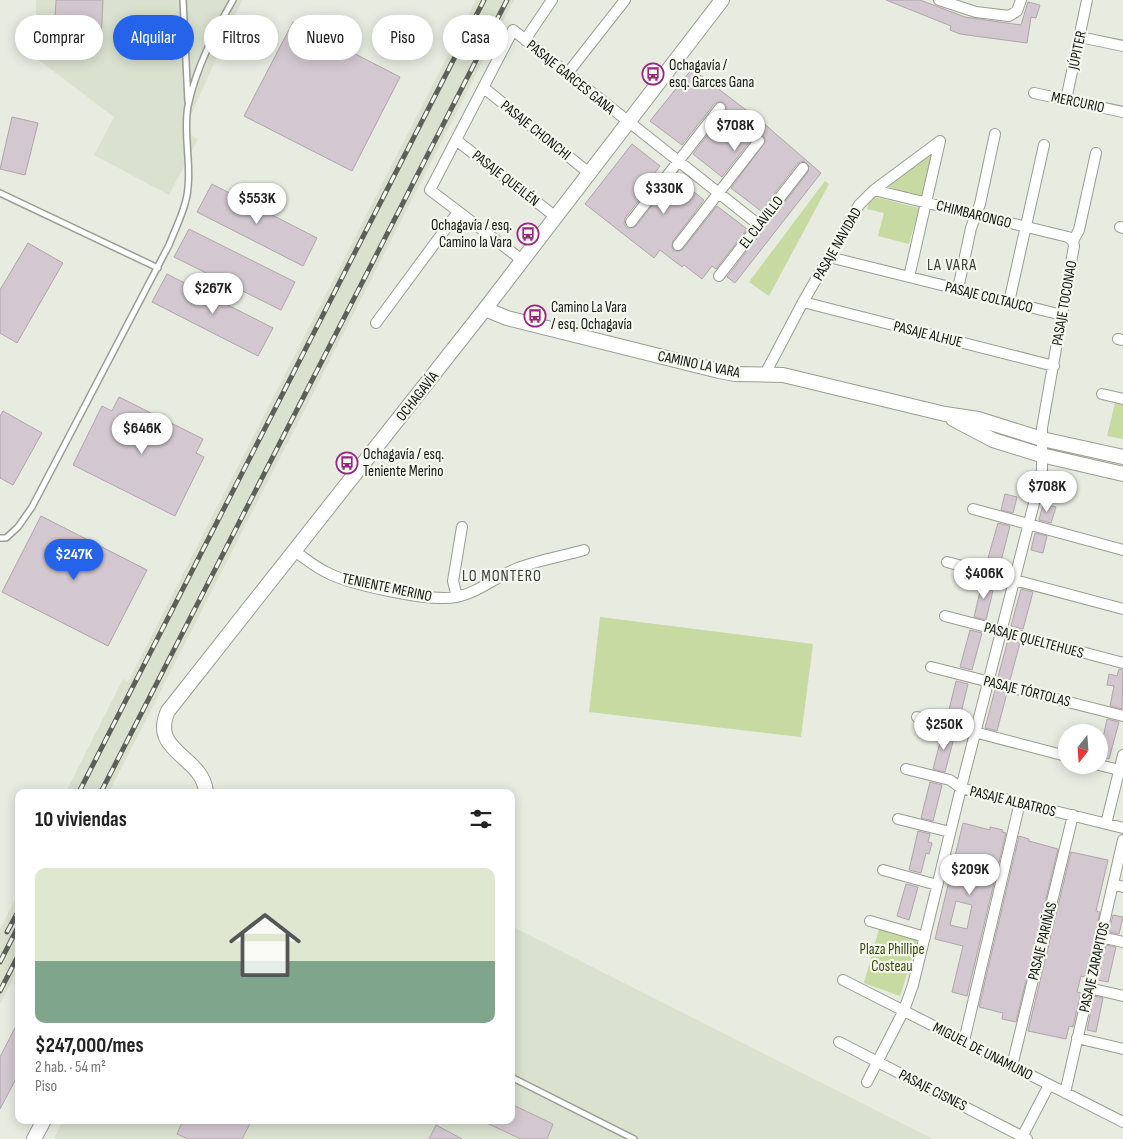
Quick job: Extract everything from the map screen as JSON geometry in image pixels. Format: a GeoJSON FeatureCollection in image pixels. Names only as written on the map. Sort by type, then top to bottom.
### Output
{"type":"FeatureCollection","features":[{"type":"Feature","properties":{"kind":"main road","name":"OCHAGAVÍA"},"geometry":{"type":"LineString","coordinates":[[205,789],[204,781],[198,770],[168,742],[164,733],[166,716],[485,309],[722,0]]}},
{"type":"Feature","properties":{"kind":"main road","name":"CAMINO LA VARA"},"geometry":{"type":"LineString","coordinates":[[485,309],[507,318],[719,371],[735,374],[765,374],[797,378],[945,414],[978,419],[1042,439],[1123,457]]}},
{"type":"Feature","properties":{"kind":"main road","name":"CAMINO LA VARA"},"geometry":{"type":"LineString","coordinates":[[945,414],[993,440],[1042,455],[1123,474]]}},
{"type":"Feature","properties":{"kind":"main road"},"geometry":{"type":"LineString","coordinates":[[34,1139],[42,1124]]}},
{"type":"Feature","properties":{"kind":"street"},"geometry":{"type":"LineString","coordinates":[[525,40],[552,0]]}},
{"type":"Feature","properties":{"kind":"street"},"geometry":{"type":"LineString","coordinates":[[567,74],[625,0]]}},
{"type":"Feature","properties":{"kind":"street"},"geometry":{"type":"LineString","coordinates":[[939,0],[1009,16],[1015,13],[1021,0]]}},
{"type":"Feature","properties":{"kind":"street","name":"JÚPITER"},"geometry":{"type":"LineString","coordinates":[[1066,100],[1088,0]]}},
{"type":"Feature","properties":{"kind":"street","name":"PASAJE GARCES GANA"},"geometry":{"type":"LineString","coordinates":[[484,88],[513,30],[628,123],[759,224]]}},
{"type":"Feature","properties":{"kind":"street"},"geometry":{"type":"LineString","coordinates":[[1080,37],[1123,46]]}},
{"type":"Feature","properties":{"kind":"street"},"geometry":{"type":"LineString","coordinates":[[484,88],[430,190],[522,260]]}},
{"type":"Feature","properties":{"kind":"street","name":"PASAJE CHONCHI"},"geometry":{"type":"LineString","coordinates":[[484,88],[589,173]]}},
{"type":"Feature","properties":{"kind":"street","name":"MERCURIO"},"geometry":{"type":"LineString","coordinates":[[1034,93],[1123,112]]}},
{"type":"Feature","properties":{"kind":"street"},"geometry":{"type":"LineString","coordinates":[[631,222],[720,108]]}},
{"type":"Feature","properties":{"kind":"street"},"geometry":{"type":"LineString","coordinates":[[958,289],[971,228],[996,134]]}},
{"type":"Feature","properties":{"kind":"street","name":"PASAJE QUEILÉN"},"geometry":{"type":"LineString","coordinates":[[456,140],[556,217]]}},
{"type":"Feature","properties":{"kind":"street"},"geometry":{"type":"LineString","coordinates":[[678,245],[759,141]]}},
{"type":"Feature","properties":{"kind":"street","name":"PASAJE NAVIDAD"},"geometry":{"type":"LineString","coordinates":[[765,374],[803,302],[859,204],[874,190],[940,141],[926,202]]}},
{"type":"Feature","properties":{"kind":"street"},"geometry":{"type":"LineString","coordinates":[[1009,302],[1044,145]]}},
{"type":"Feature","properties":{"kind":"street","name":"PASAJE TOCONAO"},"geometry":{"type":"LineString","coordinates":[[867,1082],[904,1010],[913,984],[1042,472],[1042,439],[1073,241],[1079,230],[1096,153]]}},
{"type":"Feature","properties":{"kind":"street","name":"EL CLAVILLO"},"geometry":{"type":"LineString","coordinates":[[719,276],[803,168]]}},
{"type":"Feature","properties":{"kind":"street","name":"CHIMBARONGO"},"geometry":{"type":"LineString","coordinates":[[874,190],[1026,226],[1068,237],[1073,241]]}},
{"type":"Feature","properties":{"kind":"street"},"geometry":{"type":"LineString","coordinates":[[909,277],[926,202]]}},
{"type":"Feature","properties":{"kind":"street"},"geometry":{"type":"LineString","coordinates":[[376,323],[458,212]]}},
{"type":"Feature","properties":{"kind":"street","name":"PASAJE COLTAUCO"},"geometry":{"type":"LineString","coordinates":[[829,257],[1062,315]]}},
{"type":"Feature","properties":{"kind":"street","name":"PASAJE ALHUE"},"geometry":{"type":"LineString","coordinates":[[803,302],[1054,366]]}},
{"type":"Feature","properties":{"kind":"street"},"geometry":{"type":"LineString","coordinates":[[1102,394],[1123,399]]}},
{"type":"Feature","properties":{"kind":"street"},"geometry":{"type":"LineString","coordinates":[[973,510],[1123,550]]}},
{"type":"Feature","properties":{"kind":"street","name":"TENIENTE MERINO"},"geometry":{"type":"LineString","coordinates":[[457,597],[453,582],[462,527]]}},
{"type":"Feature","properties":{"kind":"street","name":"TENIENTE MERINO"},"geometry":{"type":"LineString","coordinates":[[294,551],[325,572],[362,585],[440,598],[457,597],[470,593],[518,568],[584,550]]}},
{"type":"Feature","properties":{"kind":"street"},"geometry":{"type":"LineString","coordinates":[[947,562],[1123,609]]}},
{"type":"Feature","properties":{"kind":"street","name":"PASAJE QUELTEHUES"},"geometry":{"type":"LineString","coordinates":[[945,616],[1123,663]]}},
{"type":"Feature","properties":{"kind":"street","name":"PASAJE TÓRTOLAS"},"geometry":{"type":"LineString","coordinates":[[931,667],[1123,716]]}},
{"type":"Feature","properties":{"kind":"street"},"geometry":{"type":"LineString","coordinates":[[917,717],[1058,754]]}},
{"type":"Feature","properties":{"kind":"street"},"geometry":{"type":"LineString","coordinates":[[1106,824],[1123,756]]}},
{"type":"Feature","properties":{"kind":"street"},"geometry":{"type":"LineString","coordinates":[[1108,767],[1119,770]]}},
{"type":"Feature","properties":{"kind":"street","name":"PASAJE ALBATROS"},"geometry":{"type":"LineString","coordinates":[[906,770],[950,780],[961,788],[1123,828]]}},
{"type":"Feature","properties":{"kind":"street"},"geometry":{"type":"LineString","coordinates":[[964,1041],[1020,802]]}},
{"type":"Feature","properties":{"kind":"street","name":"PASAJE PARIÑAS"},"geometry":{"type":"LineString","coordinates":[[1012,1066],[1073,816]]}},
{"type":"Feature","properties":{"kind":"street"},"geometry":{"type":"LineString","coordinates":[[898,819],[950,832]]}},
{"type":"Feature","properties":{"kind":"street","name":"PASAJE ZARAPITOS"},"geometry":{"type":"LineString","coordinates":[[1065,1093],[1101,937],[1118,886],[1123,840]]}},
{"type":"Feature","properties":{"kind":"street"},"geometry":{"type":"LineString","coordinates":[[883,870],[938,885]]}},
{"type":"Feature","properties":{"kind":"street"},"geometry":{"type":"LineString","coordinates":[[870,920],[925,937]]}},
{"type":"Feature","properties":{"kind":"street"},"geometry":{"type":"LineString","coordinates":[[1101,937],[1123,942]]}},
{"type":"Feature","properties":{"kind":"street","name":"MIGUEL DE UNAMUNO"},"geometry":{"type":"LineString","coordinates":[[843,980],[1123,1122]]}},
{"type":"Feature","properties":{"kind":"street"},"geometry":{"type":"LineString","coordinates":[[1089,988],[1123,996]]}},
{"type":"Feature","properties":{"kind":"street"},"geometry":{"type":"LineString","coordinates":[[1077,1038],[1123,1049]]}},
{"type":"Feature","properties":{"kind":"street","name":"PASAJE CISNES"},"geometry":{"type":"LineString","coordinates":[[838,1042],[1025,1138]]}},
{"type":"Feature","properties":{"kind":"street"},"geometry":{"type":"LineString","coordinates":[[1025,1138],[1049,1085]]}},
{"type":"Feature","properties":{"kind":"lane"},"geometry":{"type":"LineString","coordinates":[[0,538],[6,538],[18,527],[32,507],[158,268],[181,215],[188,187],[186,145],[188,107],[183,0]]}},
{"type":"Feature","properties":{"kind":"lane"},"geometry":{"type":"LineString","coordinates":[[188,107],[200,65],[233,0]]}},
{"type":"Feature","properties":{"kind":"lane"},"geometry":{"type":"LineString","coordinates":[[0,193],[158,268]]}},
{"type":"Feature","properties":{"kind":"lane"},"geometry":{"type":"LineString","coordinates":[[515,1079],[634,1139]]}},
{"type":"Feature","properties":{"kind":"shaded area"},"geometry":{"type":"Polygon","coordinates":[[[36,0],[242,0],[235,15],[204,15],[204,60],[215,60],[184,131],[198,139],[169,195],[94,155],[114,117],[39,60],[103,60],[103,15],[36,15],[36,0]]]}},
{"type":"Feature","properties":{"kind":"shaded area"},"geometry":{"type":"Polygon","coordinates":[[[476,0],[514,0],[506,15],[468,15],[476,0]]]}},
{"type":"Feature","properties":{"kind":"shaded area"},"geometry":{"type":"Polygon","coordinates":[[[445,60],[483,60],[111,789],[68,789],[123,679],[128,682],[445,60]]]}},
{"type":"Feature","properties":{"kind":"shaded area"},"geometry":{"type":"Polygon","coordinates":[[[15,900],[15,976],[0,1004],[0,929],[15,900]]]}},
{"type":"Feature","properties":{"kind":"shaded area"},"geometry":{"type":"Polygon","coordinates":[[[515,928],[933,1139],[54,1139],[61,1124],[515,1124],[515,928]]]}},
{"type":"Feature","properties":{"kind":"green space"},"geometry":{"type":"Polygon","coordinates":[[[933,152],[922,196],[886,187],[933,152]]]}},
{"type":"Feature","properties":{"kind":"green space"},"geometry":{"type":"Polygon","coordinates":[[[825,181],[829,184],[769,296],[749,282],[825,181]]]}},
{"type":"Feature","properties":{"kind":"green space"},"geometry":{"type":"Polygon","coordinates":[[[871,196],[919,208],[909,244],[878,236],[884,213],[867,209],[871,196]]]}},
{"type":"Feature","properties":{"kind":"green space"},"geometry":{"type":"Polygon","coordinates":[[[1115,403],[1123,405],[1123,439],[1107,436],[1115,403]]]}},
{"type":"Feature","properties":{"kind":"green space"},"geometry":{"type":"Polygon","coordinates":[[[600,617],[813,644],[801,737],[589,712],[600,617]]]}},
{"type":"Feature","properties":{"kind":"green space","name":"Plaza Phillipe Costeau"},"geometry":{"type":"Polygon","coordinates":[[[879,929],[918,940],[900,996],[864,983],[879,929]]]}},
{"type":"Feature","properties":{"kind":"building"},"geometry":{"type":"Polygon","coordinates":[[[56,0],[103,0],[102,15],[55,15],[56,0]]]}},
{"type":"Feature","properties":{"kind":"building"},"geometry":{"type":"Polygon","coordinates":[[[886,0],[920,0],[965,17],[1021,25],[1028,2],[1040,5],[1036,18],[1031,17],[1027,43],[960,34],[950,30],[951,26],[886,0]]]}},
{"type":"Feature","properties":{"kind":"building"},"geometry":{"type":"Polygon","coordinates":[[[288,32],[288,60],[362,60],[362,57],[400,77],[352,171],[244,116],[273,60],[278,60],[278,51],[288,32]]]}},
{"type":"Feature","properties":{"kind":"building"},"geometry":{"type":"Polygon","coordinates":[[[692,69],[762,122],[821,173],[735,283],[727,277],[808,172],[809,166],[804,161],[798,163],[761,211],[731,188],[766,141],[763,135],[754,136],[722,177],[693,154],[725,112],[727,108],[725,103],[720,101],[715,103],[682,145],[650,121],[692,69]]]}},
{"type":"Feature","properties":{"kind":"building"},"geometry":{"type":"Polygon","coordinates":[[[12,117],[38,123],[25,175],[0,169],[12,117]]]}},
{"type":"Feature","properties":{"kind":"building"},"geometry":{"type":"Polygon","coordinates":[[[632,144],[660,166],[649,181],[652,184],[625,218],[624,224],[627,228],[636,226],[675,177],[704,200],[673,241],[672,247],[674,251],[683,249],[717,206],[747,229],[716,269],[712,266],[702,279],[660,250],[654,258],[585,204],[632,144]]]}},
{"type":"Feature","properties":{"kind":"building"},"geometry":{"type":"Polygon","coordinates":[[[212,184],[317,238],[303,266],[197,212],[212,184]]]}},
{"type":"Feature","properties":{"kind":"building"},"geometry":{"type":"Polygon","coordinates":[[[189,229],[295,282],[281,310],[174,257],[189,229]]]}},
{"type":"Feature","properties":{"kind":"building"},"geometry":{"type":"Polygon","coordinates":[[[28,243],[63,263],[17,343],[0,333],[0,290],[28,243]]]}},
{"type":"Feature","properties":{"kind":"building"},"geometry":{"type":"Polygon","coordinates":[[[167,274],[273,328],[258,356],[152,302],[167,274]]]}},
{"type":"Feature","properties":{"kind":"building"},"geometry":{"type":"Polygon","coordinates":[[[119,397],[203,439],[196,453],[204,457],[175,516],[73,465],[102,406],[112,411],[119,397]]]}},
{"type":"Feature","properties":{"kind":"building"},"geometry":{"type":"Polygon","coordinates":[[[3,411],[42,433],[13,485],[0,478],[0,416],[3,411]]]}},
{"type":"Feature","properties":{"kind":"building"},"geometry":{"type":"Polygon","coordinates":[[[1005,494],[1017,497],[1013,513],[1001,510],[1005,494]]]}},
{"type":"Feature","properties":{"kind":"building"},"geometry":{"type":"Polygon","coordinates":[[[1043,504],[1056,507],[1051,523],[1039,520],[1043,504]]]}},
{"type":"Feature","properties":{"kind":"building"},"geometry":{"type":"Polygon","coordinates":[[[41,516],[147,570],[108,646],[2,592],[41,516]]]}},
{"type":"Feature","properties":{"kind":"building"},"geometry":{"type":"Polygon","coordinates":[[[998,523],[1010,526],[1001,561],[988,558],[998,523]]]}},
{"type":"Feature","properties":{"kind":"building"},"geometry":{"type":"Polygon","coordinates":[[[1035,533],[1047,536],[1043,553],[1031,550],[1035,533]]]}},
{"type":"Feature","properties":{"kind":"building"},"geometry":{"type":"Polygon","coordinates":[[[983,579],[995,582],[986,620],[974,617],[983,579]]]}},
{"type":"Feature","properties":{"kind":"building"},"geometry":{"type":"Polygon","coordinates":[[[1021,589],[1033,592],[1023,629],[1011,626],[1021,589]]]}},
{"type":"Feature","properties":{"kind":"building"},"geometry":{"type":"Polygon","coordinates":[[[970,630],[982,633],[972,670],[960,667],[970,630]]]}},
{"type":"Feature","properties":{"kind":"building"},"geometry":{"type":"Polygon","coordinates":[[[1008,640],[1020,643],[1010,680],[998,677],[1008,640]]]}},
{"type":"Feature","properties":{"kind":"building"},"geometry":{"type":"Polygon","coordinates":[[[1119,669],[1123,670],[1122,709],[1110,706],[1114,686],[1107,685],[1109,674],[1117,676],[1119,669]]]}},
{"type":"Feature","properties":{"kind":"building"},"geometry":{"type":"Polygon","coordinates":[[[956,681],[968,684],[959,721],[947,718],[956,681]]]}},
{"type":"Feature","properties":{"kind":"building"},"geometry":{"type":"Polygon","coordinates":[[[995,690],[1007,693],[997,731],[985,728],[995,690]]]}},
{"type":"Feature","properties":{"kind":"building"},"geometry":{"type":"Polygon","coordinates":[[[1107,719],[1119,722],[1109,759],[1108,724],[1106,724],[1107,719]]]}},
{"type":"Feature","properties":{"kind":"building"},"geometry":{"type":"Polygon","coordinates":[[[943,731],[955,734],[945,772],[933,769],[943,731]]]}},
{"type":"Feature","properties":{"kind":"building"},"geometry":{"type":"Polygon","coordinates":[[[930,782],[942,785],[933,821],[921,818],[930,782]]]}},
{"type":"Feature","properties":{"kind":"building"},"geometry":{"type":"Polygon","coordinates":[[[963,823],[990,830],[990,827],[1003,830],[1002,832],[1006,833],[967,996],[952,992],[963,946],[935,939],[963,823]],[[956,901],[950,925],[967,929],[972,905],[956,901]]]}},
{"type":"Feature","properties":{"kind":"building"},"geometry":{"type":"Polygon","coordinates":[[[918,831],[930,834],[928,842],[932,843],[929,854],[926,853],[921,873],[909,870],[918,831]]]}},
{"type":"Feature","properties":{"kind":"building"},"geometry":{"type":"Polygon","coordinates":[[[1019,836],[1029,839],[1029,841],[1058,849],[1016,1022],[1002,1019],[1003,1013],[979,1007],[1019,836]]]}},
{"type":"Feature","properties":{"kind":"building"},"geometry":{"type":"Polygon","coordinates":[[[1071,852],[1108,860],[1096,911],[1100,912],[1085,977],[1081,976],[1077,992],[1081,993],[1073,1027],[1069,1026],[1066,1039],[1028,1031],[1071,852]]]}},
{"type":"Feature","properties":{"kind":"building"},"geometry":{"type":"Polygon","coordinates":[[[906,884],[918,887],[909,920],[897,916],[906,884]]]}},
{"type":"Feature","properties":{"kind":"building"},"geometry":{"type":"Polygon","coordinates":[[[1113,915],[1123,917],[1119,934],[1109,932],[1113,915]]]}},
{"type":"Feature","properties":{"kind":"building"},"geometry":{"type":"Polygon","coordinates":[[[1106,945],[1116,947],[1108,982],[1098,980],[1106,945]]]}},
{"type":"Feature","properties":{"kind":"building"},"geometry":{"type":"Polygon","coordinates":[[[1094,996],[1103,998],[1096,1032],[1087,1030],[1094,996]]]}},
{"type":"Feature","properties":{"kind":"building"},"geometry":{"type":"Polygon","coordinates":[[[15,1028],[15,1081],[0,1109],[0,1057],[15,1028]]]}},
{"type":"Feature","properties":{"kind":"building"},"geometry":{"type":"Polygon","coordinates":[[[515,1106],[553,1124],[547,1139],[521,1139],[489,1124],[515,1124],[515,1106]]]}},
{"type":"Feature","properties":{"kind":"building"},"geometry":{"type":"Polygon","coordinates":[[[181,1124],[250,1124],[242,1139],[188,1139],[177,1134],[181,1124]]]}},
{"type":"Feature","properties":{"kind":"building"},"geometry":{"type":"Polygon","coordinates":[[[436,1125],[462,1139],[429,1139],[436,1125]]]}},
{"type":"Feature","properties":{"kind":"railway"},"geometry":{"type":"LineString","coordinates":[[81,789],[484,0]]}},
{"type":"Feature","properties":{"kind":"railway"},"geometry":{"type":"LineString","coordinates":[[103,789],[507,0]]}},
{"type":"Feature","properties":{"kind":"railway"},"geometry":{"type":"LineString","coordinates":[[7,932],[15,917]]}},
{"type":"Feature","properties":{"kind":"railway"},"geometry":{"type":"LineString","coordinates":[[0,962],[15,933]]}},
{"type":"Feature","properties":{"kind":"railway"},"geometry":{"type":"LineString","coordinates":[[0,991],[15,962]]}},
{"type":"Feature","properties":{"kind":"place","name":"Ochagavía / esq. Garces Gana"},"geometry":{"type":"Point","coordinates":[653,74]}},
{"type":"Feature","properties":{"kind":"place","name":"Ochagavía / esq. Camino la Vara"},"geometry":{"type":"Point","coordinates":[528,234]}},
{"type":"Feature","properties":{"kind":"place","name":"Camino La Vara / esq. Ochagavía"},"geometry":{"type":"Point","coordinates":[535,316]}},
{"type":"Feature","properties":{"kind":"place","name":"Ochagavía / esq. Teniente Merino"},"geometry":{"type":"Point","coordinates":[347,463]}},
{"type":"Feature","properties":{"kind":"district","name":"LA VARA"},"geometry":{"type":"Point","coordinates":[952,264]}},
{"type":"Feature","properties":{"kind":"district","name":"LO MONTERO"},"geometry":{"type":"Point","coordinates":[502,575]}}]}
